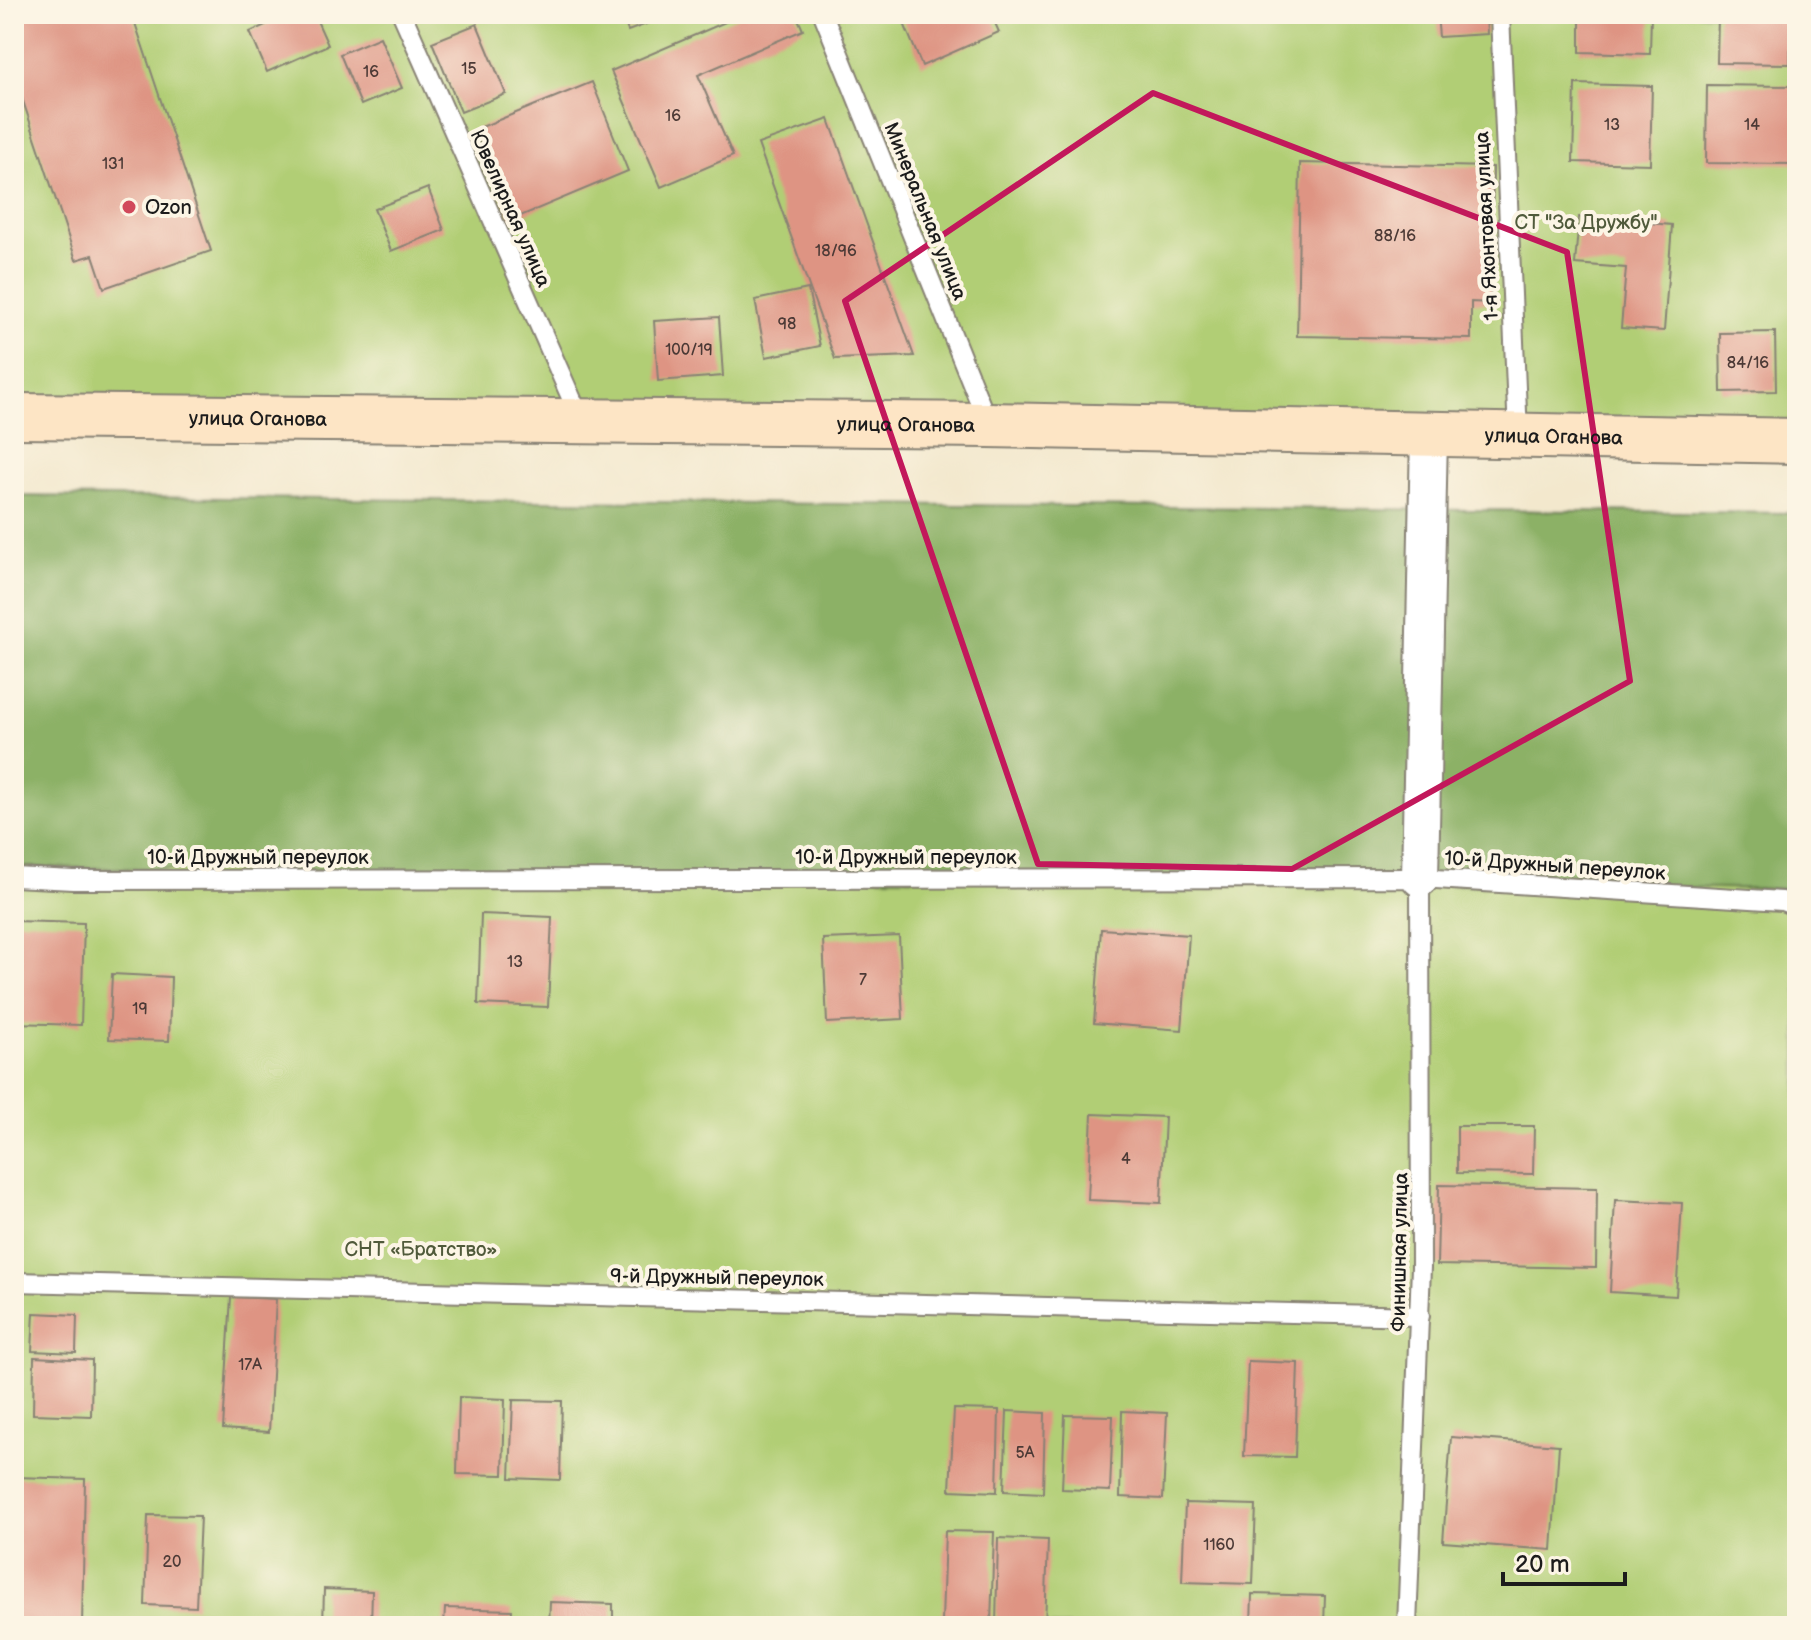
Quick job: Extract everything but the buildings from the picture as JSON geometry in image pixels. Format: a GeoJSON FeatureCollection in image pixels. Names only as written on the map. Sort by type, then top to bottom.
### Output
{"type":"FeatureCollection","features":[{"type":"Feature","properties":{"kind":"main road","name":"улица Оганова"},"geometry":{"type":"LineString","coordinates":[[14,416],[988,425],[1797,441]]}},
{"type":"Feature","properties":{"kind":"street"},"geometry":{"type":"LineString","coordinates":[[1420,878],[1429,435]]}},
{"type":"Feature","properties":{"kind":"lane","name":"Ювелирная улица"},"geometry":{"type":"LineString","coordinates":[[402,14],[581,420]]}},
{"type":"Feature","properties":{"kind":"lane","name":"Минеральная улица"},"geometry":{"type":"LineString","coordinates":[[823,14],[988,425]]}},
{"type":"Feature","properties":{"kind":"lane","name":"1-я Яхонтовая улица"},"geometry":{"type":"LineString","coordinates":[[1500,14],[1518,437]]}},
{"type":"Feature","properties":{"kind":"lane","name":"10-й Дружный переулок"},"geometry":{"type":"LineString","coordinates":[[14,877],[73,880],[1420,878],[1782,901],[1797,907]]}},
{"type":"Feature","properties":{"kind":"lane","name":"Финишная улица"},"geometry":{"type":"LineString","coordinates":[[1407,1626],[1423,1185],[1420,878]]}},
{"type":"Feature","properties":{"kind":"lane","name":"9-й Дружный переулок"},"geometry":{"type":"LineString","coordinates":[[14,1282],[1420,1316]]}},
{"type":"Feature","properties":{"kind":"highlighted area"},"geometry":{"type":"Polygon","coordinates":[[[1153,93],[1567,252],[1630,681],[1292,869],[1038,864],[845,301],[1153,93]]]}},
{"type":"Feature","properties":{"kind":"green space","name":"СТ \"За Дружбу\""},"geometry":{"type":"Polygon","coordinates":[[[14,14],[1797,14],[1797,433],[14,402],[14,14]]]}},
{"type":"Feature","properties":{"kind":"green space"},"geometry":{"type":"Polygon","coordinates":[[[14,496],[1797,513],[1797,889],[14,867],[14,496]]]}},
{"type":"Feature","properties":{"kind":"green space","name":"СНТ «Братство»"},"geometry":{"type":"Polygon","coordinates":[[[14,867],[1797,889],[1797,1626],[14,1626],[14,867]]]}},
{"type":"Feature","properties":{"kind":"place","name":"Ozon"},"geometry":{"type":"Point","coordinates":[129,207]}}]}
